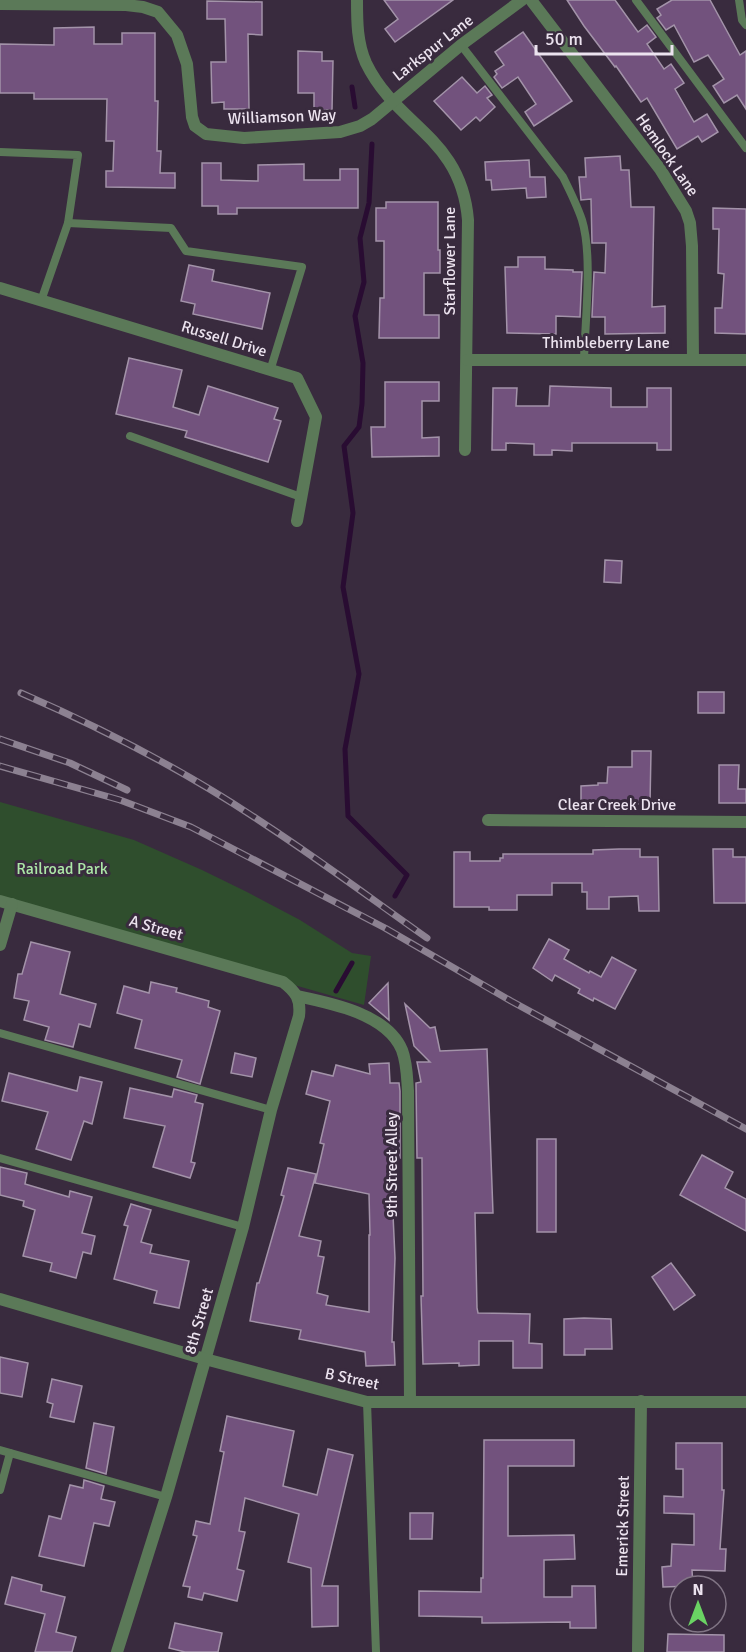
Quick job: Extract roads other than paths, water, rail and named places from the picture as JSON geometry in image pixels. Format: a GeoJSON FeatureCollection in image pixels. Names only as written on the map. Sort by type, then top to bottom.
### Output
{"type":"FeatureCollection","features":[{"type":"Feature","properties":{"kind":"street","name":"Starflower Lane"},"geometry":{"type":"LineString","coordinates":[[357,0],[357,25],[366,62],[377,81],[393,100],[436,143],[449,160],[466,199],[468,220],[465,450]]}},
{"type":"Feature","properties":{"kind":"street","name":"Larkspur Lane"},"geometry":{"type":"LineString","coordinates":[[393,100],[461,45],[522,0]]}},
{"type":"Feature","properties":{"kind":"street","name":"Hemlock Lane"},"geometry":{"type":"LineString","coordinates":[[531,0],[660,169],[686,211],[693,246],[693,360]]}},
{"type":"Feature","properties":{"kind":"street","name":"Williamson Way"},"geometry":{"type":"LineString","coordinates":[[0,4],[126,5],[158,12],[177,35],[183,48],[187,64],[192,117],[195,126],[206,134],[244,138],[340,132],[360,126],[372,119],[393,100]]}},
{"type":"Feature","properties":{"kind":"street","name":"Russell Drive"},"geometry":{"type":"LineString","coordinates":[[0,288],[297,378],[316,417],[297,521]]}},
{"type":"Feature","properties":{"kind":"street","name":"Thimbleberry Lane"},"geometry":{"type":"LineString","coordinates":[[467,360],[746,360]]}},
{"type":"Feature","properties":{"kind":"street","name":"Clear Creek Drive"},"geometry":{"type":"LineString","coordinates":[[488,820],[746,822]]}},
{"type":"Feature","properties":{"kind":"street"},"geometry":{"type":"LineString","coordinates":[[0,945],[6,902]]}},
{"type":"Feature","properties":{"kind":"street","name":"A Street"},"geometry":{"type":"LineString","coordinates":[[6,902],[272,978],[283,982],[297,996]]}},
{"type":"Feature","properties":{"kind":"street","name":"8th Street"},"geometry":{"type":"LineString","coordinates":[[117,1652],[166,1497],[243,1227],[271,1110],[299,1016],[297,996]]}},
{"type":"Feature","properties":{"kind":"street","name":"9th Street Alley"},"geometry":{"type":"LineString","coordinates":[[297,996],[344,1007],[386,1028],[401,1048],[406,1063],[410,1402]]}},
{"type":"Feature","properties":{"kind":"street","name":"B Street"},"geometry":{"type":"LineString","coordinates":[[0,1299],[205,1359],[367,1402],[746,1402]]}},
{"type":"Feature","properties":{"kind":"street","name":"Emerick Street"},"geometry":{"type":"LineString","coordinates":[[638,1652],[641,1401]]}},
{"type":"Feature","properties":{"kind":"lane"},"geometry":{"type":"LineString","coordinates":[[636,0],[746,148]]}},
{"type":"Feature","properties":{"kind":"lane"},"geometry":{"type":"LineString","coordinates":[[739,0],[742,20],[746,25]]}},
{"type":"Feature","properties":{"kind":"lane"},"geometry":{"type":"LineString","coordinates":[[461,45],[564,177],[576,206],[582,222],[587,256],[584,360]]}},
{"type":"Feature","properties":{"kind":"lane"},"geometry":{"type":"LineString","coordinates":[[0,152],[78,155],[69,223],[41,301]]}},
{"type":"Feature","properties":{"kind":"lane"},"geometry":{"type":"LineString","coordinates":[[69,223],[171,228],[186,251],[302,267],[270,371]]}},
{"type":"Feature","properties":{"kind":"lane"},"geometry":{"type":"LineString","coordinates":[[130,436],[301,496]]}},
{"type":"Feature","properties":{"kind":"lane"},"geometry":{"type":"LineString","coordinates":[[0,1033],[271,1110]]}},
{"type":"Feature","properties":{"kind":"lane"},"geometry":{"type":"LineString","coordinates":[[0,1158],[243,1227]]}},
{"type":"Feature","properties":{"kind":"lane"},"geometry":{"type":"LineString","coordinates":[[367,1402],[376,1652]]}},
{"type":"Feature","properties":{"kind":"lane"},"geometry":{"type":"LineString","coordinates":[[0,1450],[166,1497]]}},
{"type":"Feature","properties":{"kind":"lane"},"geometry":{"type":"LineString","coordinates":[[0,1490],[10,1453]]}},
{"type":"Feature","properties":{"kind":"waterway"},"geometry":{"type":"LineString","coordinates":[[352,87],[355,107]]}},
{"type":"Feature","properties":{"kind":"waterway"},"geometry":{"type":"LineString","coordinates":[[372,144],[369,203],[360,238],[364,282],[355,316],[363,363],[362,404],[359,427],[344,446],[353,513],[343,587],[359,674],[345,749],[348,816],[407,875],[395,896]]}},
{"type":"Feature","properties":{"kind":"waterway"},"geometry":{"type":"LineString","coordinates":[[336,991],[352,963]]}},
{"type":"Feature","properties":{"kind":"railway"},"geometry":{"type":"LineString","coordinates":[[21,693],[116,737],[237,806],[427,938]]}},
{"type":"Feature","properties":{"kind":"railway"},"geometry":{"type":"LineString","coordinates":[[0,739],[70,763],[127,790]]}},
{"type":"Feature","properties":{"kind":"railway"},"geometry":{"type":"LineString","coordinates":[[0,766],[120,800],[191,827],[385,928],[511,1001],[746,1129]]}},
{"type":"Feature","properties":{"kind":"park label","name":"Railroad Park"},"geometry":{"type":"Point","coordinates":[62,869]}}]}
